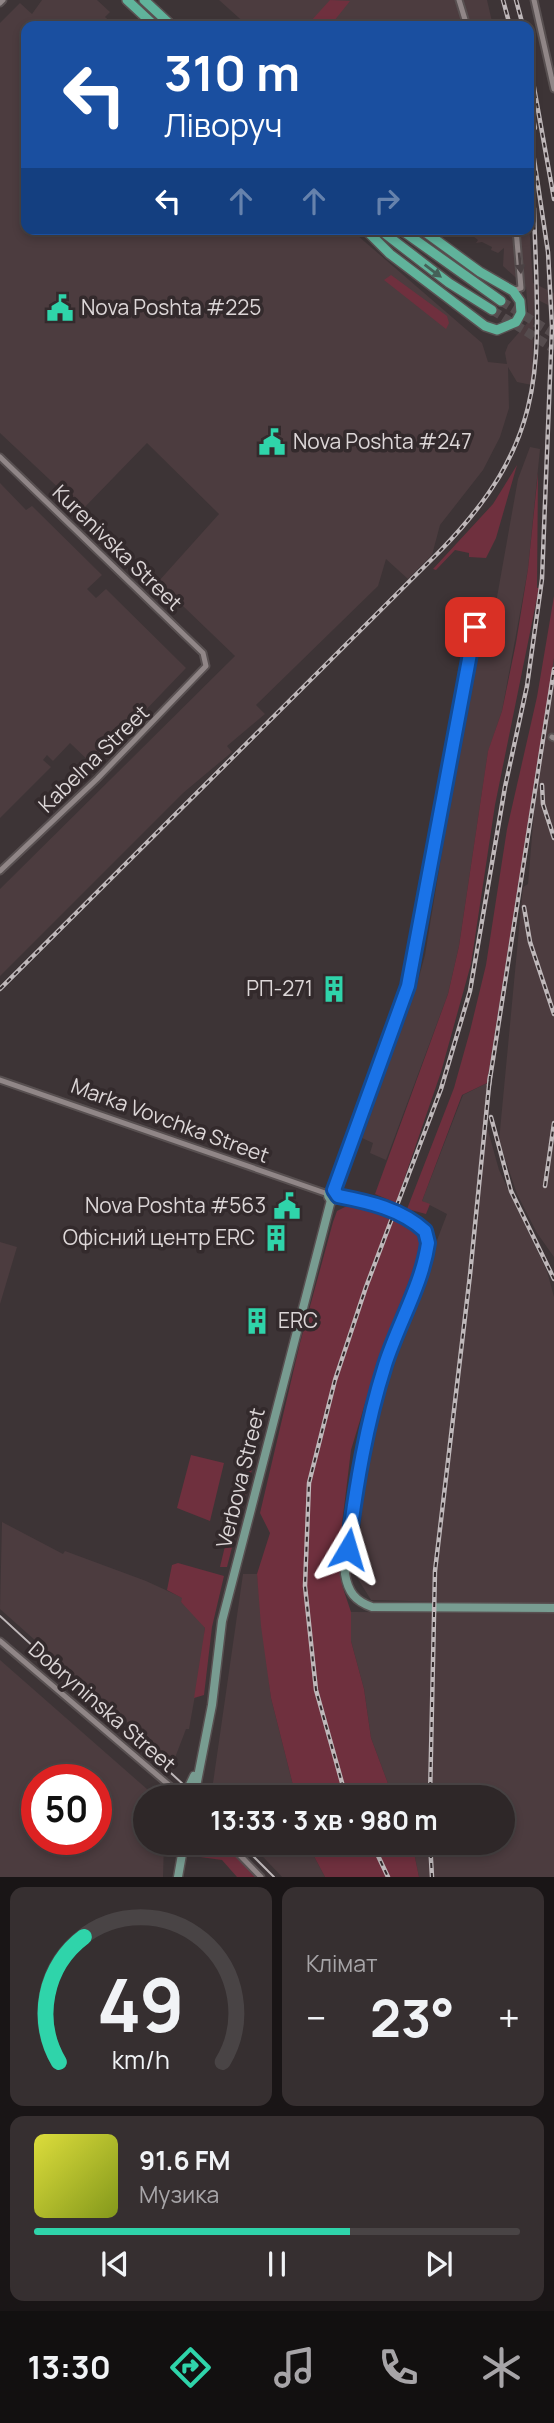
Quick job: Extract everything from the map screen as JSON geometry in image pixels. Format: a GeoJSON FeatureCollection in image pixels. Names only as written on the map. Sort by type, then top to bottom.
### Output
{"type":"FeatureCollection","features":[{"type":"Feature","properties":{"kind":"main road"},"geometry":{"type":"LineString","coordinates":[[127,0],[150,21]]}},
{"type":"Feature","properties":{"kind":"main road"},"geometry":{"type":"LineString","coordinates":[[144,0],[167,21]]}},
{"type":"Feature","properties":{"kind":"main road"},"geometry":{"type":"LineString","coordinates":[[371,235],[390,254],[485,326],[497,330],[516,322],[521,313],[520,301],[513,291],[480,272],[429,235]]}},
{"type":"Feature","properties":{"kind":"main road"},"geometry":{"type":"LineString","coordinates":[[387,235],[449,282],[492,310]]}},
{"type":"Feature","properties":{"kind":"main road"},"geometry":{"type":"LineString","coordinates":[[408,235],[501,301]]}},
{"type":"Feature","properties":{"kind":"main road"},"geometry":{"type":"LineString","coordinates":[[333,1195],[379,1205],[403,1215],[425,1231],[428,1243],[386,1363],[358,1473],[345,1574],[352,1595],[359,1602],[372,1607],[554,1608]]}},
{"type":"Feature","properties":{"kind":"main road","name":"Verbova Street"},"geometry":{"type":"LineString","coordinates":[[196,1785],[212,1705],[222,1621],[333,1195]]}},
{"type":"Feature","properties":{"kind":"main road","name":"Verbova Street"},"geometry":{"type":"LineString","coordinates":[[190,1785],[199,1767]]}},
{"type":"Feature","properties":{"kind":"main road"},"geometry":{"type":"LineString","coordinates":[[178,1877],[182,1855]]}},
{"type":"Feature","properties":{"kind":"street"},"geometry":{"type":"LineString","coordinates":[[459,0],[465,21]]}},
{"type":"Feature","properties":{"kind":"street"},"geometry":{"type":"LineString","coordinates":[[534,0],[554,89]]}},
{"type":"Feature","properties":{"kind":"street"},"geometry":{"type":"LineString","coordinates":[[513,291],[522,288],[517,235]]}},
{"type":"Feature","properties":{"kind":"street","name":"Kurenivska Street"},"geometry":{"type":"LineString","coordinates":[[0,457],[203,653],[206,666]]}},
{"type":"Feature","properties":{"kind":"street","name":"Verbova Street"},"geometry":{"type":"LineString","coordinates":[[333,1195],[408,986],[475,627]]}},
{"type":"Feature","properties":{"kind":"street","name":"Kabelna Street"},"geometry":{"type":"LineString","coordinates":[[0,871],[97,779],[206,666]]}},
{"type":"Feature","properties":{"kind":"street","name":"Marka Vovchka Street"},"geometry":{"type":"LineString","coordinates":[[0,1080],[333,1195]]}},
{"type":"Feature","properties":{"kind":"street","name":"Dobryninska Street"},"geometry":{"type":"LineString","coordinates":[[0,1641],[172,1785]]}},
{"type":"Feature","properties":{"kind":"street"},"geometry":{"type":"LineString","coordinates":[[240,1855],[261,1877]]}},
{"type":"Feature","properties":{"kind":"shaded area"},"geometry":{"type":"Polygon","coordinates":[[[42,0],[97,0],[110,12],[105,17],[109,21],[21,21],[21,235],[357,235],[482,343],[488,362],[507,364],[505,353],[508,345],[529,321],[526,287],[503,266],[504,248],[498,253],[482,242],[476,243],[478,240],[472,235],[530,235],[533,283],[554,293],[554,308],[534,298],[532,385],[517,382],[508,367],[509,408],[500,437],[483,470],[440,525],[432,555],[408,579],[386,559],[378,586],[256,705],[265,714],[227,746],[232,752],[183,793],[0,976],[0,889],[235,656],[158,582],[219,514],[147,443],[82,510],[0,433],[0,23],[20,3],[32,14],[42,0]]]}},
{"type":"Feature","properties":{"kind":"shaded area"},"geometry":{"type":"Polygon","coordinates":[[[219,0],[487,0],[492,21],[242,21],[219,0]]]}},
{"type":"Feature","properties":{"kind":"shaded area"},"geometry":{"type":"Polygon","coordinates":[[[330,0],[350,1],[334,21],[311,21],[330,0]]]}},
{"type":"Feature","properties":{"kind":"shaded area"},"geometry":{"type":"Polygon","coordinates":[[[391,275],[447,316],[449,323],[446,329],[384,280],[391,275]]]}},
{"type":"Feature","properties":{"kind":"shaded area"},"geometry":{"type":"Polygon","coordinates":[[[530,447],[540,449],[528,569],[502,711],[488,752],[459,946],[448,994],[386,1160],[370,1153],[373,1143],[362,1138],[416,988],[425,955],[478,631],[484,612],[494,614],[518,479],[530,447]]]}},
{"type":"Feature","properties":{"kind":"shaded area"},"geometry":{"type":"Polygon","coordinates":[[[517,465],[496,538],[486,558],[469,557],[469,553],[455,550],[436,570],[433,569],[493,504],[517,465]]]}},
{"type":"Feature","properties":{"kind":"shaded area"},"geometry":{"type":"Polygon","coordinates":[[[538,473],[539,588],[495,805],[471,964],[441,1072],[396,1203],[375,1194],[448,994],[459,946],[488,751],[502,711],[516,643],[528,569],[538,473]]]}},
{"type":"Feature","properties":{"kind":"shaded area"},"geometry":{"type":"Polygon","coordinates":[[[0,483],[26,510],[32,506],[102,575],[87,589],[96,598],[106,589],[186,668],[93,765],[70,743],[53,761],[47,755],[43,760],[51,767],[0,818],[0,483]]]}},
{"type":"Feature","properties":{"kind":"shaded area"},"geometry":{"type":"Polygon","coordinates":[[[554,596],[554,658],[487,1083],[462,1095],[422,1201],[430,1204],[426,1214],[407,1209],[454,1088],[486,965],[507,829],[537,697],[554,596]]]}},
{"type":"Feature","properties":{"kind":"shaded area"},"geometry":{"type":"Polygon","coordinates":[[[554,658],[554,1257],[537,1233],[517,1194],[499,1141],[523,887],[528,884],[541,729],[554,658]]]}},
{"type":"Feature","properties":{"kind":"shaded area"},"geometry":{"type":"Polygon","coordinates":[[[487,1083],[487,1127],[499,1170],[547,1271],[554,1297],[554,1605],[371,1600],[358,1579],[364,1461],[390,1364],[447,1214],[422,1201],[463,1095],[487,1083]]]}},
{"type":"Feature","properties":{"kind":"shaded area"},"geometry":{"type":"Polygon","coordinates":[[[365,1206],[400,1218],[415,1230],[423,1246],[380,1354],[351,1450],[342,1524],[342,1585],[351,1612],[351,1641],[364,1689],[371,1738],[389,1785],[293,1785],[271,1698],[261,1626],[257,1574],[270,1533],[260,1513],[300,1343],[333,1222],[337,1211],[345,1207],[365,1206]]]}},
{"type":"Feature","properties":{"kind":"shaded area"},"geometry":{"type":"Polygon","coordinates":[[[0,1242],[17,1247],[0,1304],[0,1242]]]}},
{"type":"Feature","properties":{"kind":"shaded area"},"geometry":{"type":"Polygon","coordinates":[[[191,1455],[224,1463],[210,1521],[177,1508],[191,1455]]]}},
{"type":"Feature","properties":{"kind":"shaded area"},"geometry":{"type":"Polygon","coordinates":[[[244,1467],[252,1469],[227,1567],[220,1567],[244,1467]]]}},
{"type":"Feature","properties":{"kind":"shaded area"},"geometry":{"type":"Polygon","coordinates":[[[2,1522],[63,1554],[65,1551],[146,1581],[183,1598],[181,1602],[205,1628],[189,1729],[186,1729],[173,1763],[0,1609],[2,1522]]]}},
{"type":"Feature","properties":{"kind":"shaded area"},"geometry":{"type":"Polygon","coordinates":[[[178,1563],[224,1576],[212,1627],[204,1695],[194,1698],[205,1628],[181,1602],[182,1598],[167,1590],[172,1565],[178,1563]]]}},
{"type":"Feature","properties":{"kind":"shaded area"},"geometry":{"type":"Polygon","coordinates":[[[243,1574],[257,1574],[271,1698],[293,1785],[213,1785],[243,1574]]]}},
{"type":"Feature","properties":{"kind":"shaded area"},"geometry":{"type":"Polygon","coordinates":[[[351,1612],[554,1613],[554,1877],[419,1877],[414,1855],[515,1855],[515,1785],[389,1785],[371,1738],[364,1689],[351,1641],[351,1612]]]}},
{"type":"Feature","properties":{"kind":"shaded area"},"geometry":{"type":"Polygon","coordinates":[[[0,1660],[142,1785],[133,1785],[133,1855],[164,1855],[163,1877],[0,1877],[0,1660]]]}},
{"type":"Feature","properties":{"kind":"shaded area"},"geometry":{"type":"Polygon","coordinates":[[[235,1855],[256,1877],[237,1877],[222,1860],[200,1857],[235,1855]]]}},
{"type":"Feature","properties":{"kind":"shaded area"},"geometry":{"type":"Polygon","coordinates":[[[261,1855],[313,1855],[325,1877],[282,1877],[261,1855]]]}},
{"type":"Feature","properties":{"kind":"shaded area"},"geometry":{"type":"Polygon","coordinates":[[[313,1855],[414,1855],[419,1877],[325,1877],[313,1855]]]}},
{"type":"Feature","properties":{"kind":"tunnel"},"geometry":{"type":"LineString","coordinates":[[501,301],[554,334]]}},
{"type":"Feature","properties":{"kind":"tunnel"},"geometry":{"type":"LineString","coordinates":[[492,310],[554,349]]}},
{"type":"Feature","properties":{"kind":"tram line"},"geometry":{"type":"LineString","coordinates":[[0,1616],[184,1785]]}},
{"type":"Feature","properties":{"kind":"tram line"},"geometry":{"type":"LineString","coordinates":[[252,1855],[274,1877]]}},
{"type":"Feature","properties":{"kind":"railway"},"geometry":{"type":"LineString","coordinates":[[503,0],[509,21]]}},
{"type":"Feature","properties":{"kind":"railway"},"geometry":{"type":"LineString","coordinates":[[516,0],[522,21]]}},
{"type":"Feature","properties":{"kind":"railway"},"geometry":{"type":"LineString","coordinates":[[534,87],[554,199]]}},
{"type":"Feature","properties":{"kind":"railway"},"geometry":{"type":"LineString","coordinates":[[534,123],[535,128]]}},
{"type":"Feature","properties":{"kind":"railway"},"geometry":{"type":"LineString","coordinates":[[343,1785],[316,1690],[305,1586],[309,1483],[335,1380],[366,1287],[441,1089],[470,991],[505,787],[527,686],[542,579],[552,327],[548,252],[534,159]]}},
{"type":"Feature","properties":{"kind":"railway"},"geometry":{"type":"LineString","coordinates":[[0,989],[441,550],[478,508],[504,469],[521,430],[531,392],[536,352],[537,308],[534,208]]}},
{"type":"Feature","properties":{"kind":"railway"},"geometry":{"type":"LineString","coordinates":[[489,1085],[554,669]]}},
{"type":"Feature","properties":{"kind":"railway"},"geometry":{"type":"LineString","coordinates":[[542,785],[543,804],[554,838]]}},
{"type":"Feature","properties":{"kind":"railway"},"geometry":{"type":"LineString","coordinates":[[524,907],[530,942],[554,1014]]}},
{"type":"Feature","properties":{"kind":"railway"},"geometry":{"type":"LineString","coordinates":[[430,1785],[435,1571],[490,1076]]}},
{"type":"Feature","properties":{"kind":"railway"},"geometry":{"type":"LineString","coordinates":[[491,1117],[511,1191],[554,1279]]}},
{"type":"Feature","properties":{"kind":"railway"},"geometry":{"type":"LineString","coordinates":[[545,1186],[554,1123]]}},
{"type":"Feature","properties":{"kind":"railway"},"geometry":{"type":"LineString","coordinates":[[378,1855],[388,1877]]}},
{"type":"Feature","properties":{"kind":"railway"},"geometry":{"type":"LineString","coordinates":[[431,1855],[432,1877]]}},
{"type":"Feature","properties":{"kind":"place","name":"Nova Poshta #225"},"geometry":{"type":"Point","coordinates":[60,308]}},
{"type":"Feature","properties":{"kind":"place","name":"Nova Poshta #247"},"geometry":{"type":"Point","coordinates":[272,442]}},
{"type":"Feature","properties":{"kind":"place","name":"РП-271"},"geometry":{"type":"Point","coordinates":[334,989]}},
{"type":"Feature","properties":{"kind":"place","name":"Nova Poshta #563"},"geometry":{"type":"Point","coordinates":[287,1206]}},
{"type":"Feature","properties":{"kind":"place","name":"Офісний центр ERC"},"geometry":{"type":"Point","coordinates":[276,1238]}},
{"type":"Feature","properties":{"kind":"place","name":"ERC"},"geometry":{"type":"Point","coordinates":[257,1321]}},
{"type":"Feature","properties":{"kind":"route"},"geometry":{"type":"LineString","coordinates":[[348,1549],[358,1473],[370,1420],[386,1363],[426,1256],[428,1243],[425,1231],[403,1215],[379,1205],[338,1196],[334,1190],[408,986],[475,627]]}}]}
